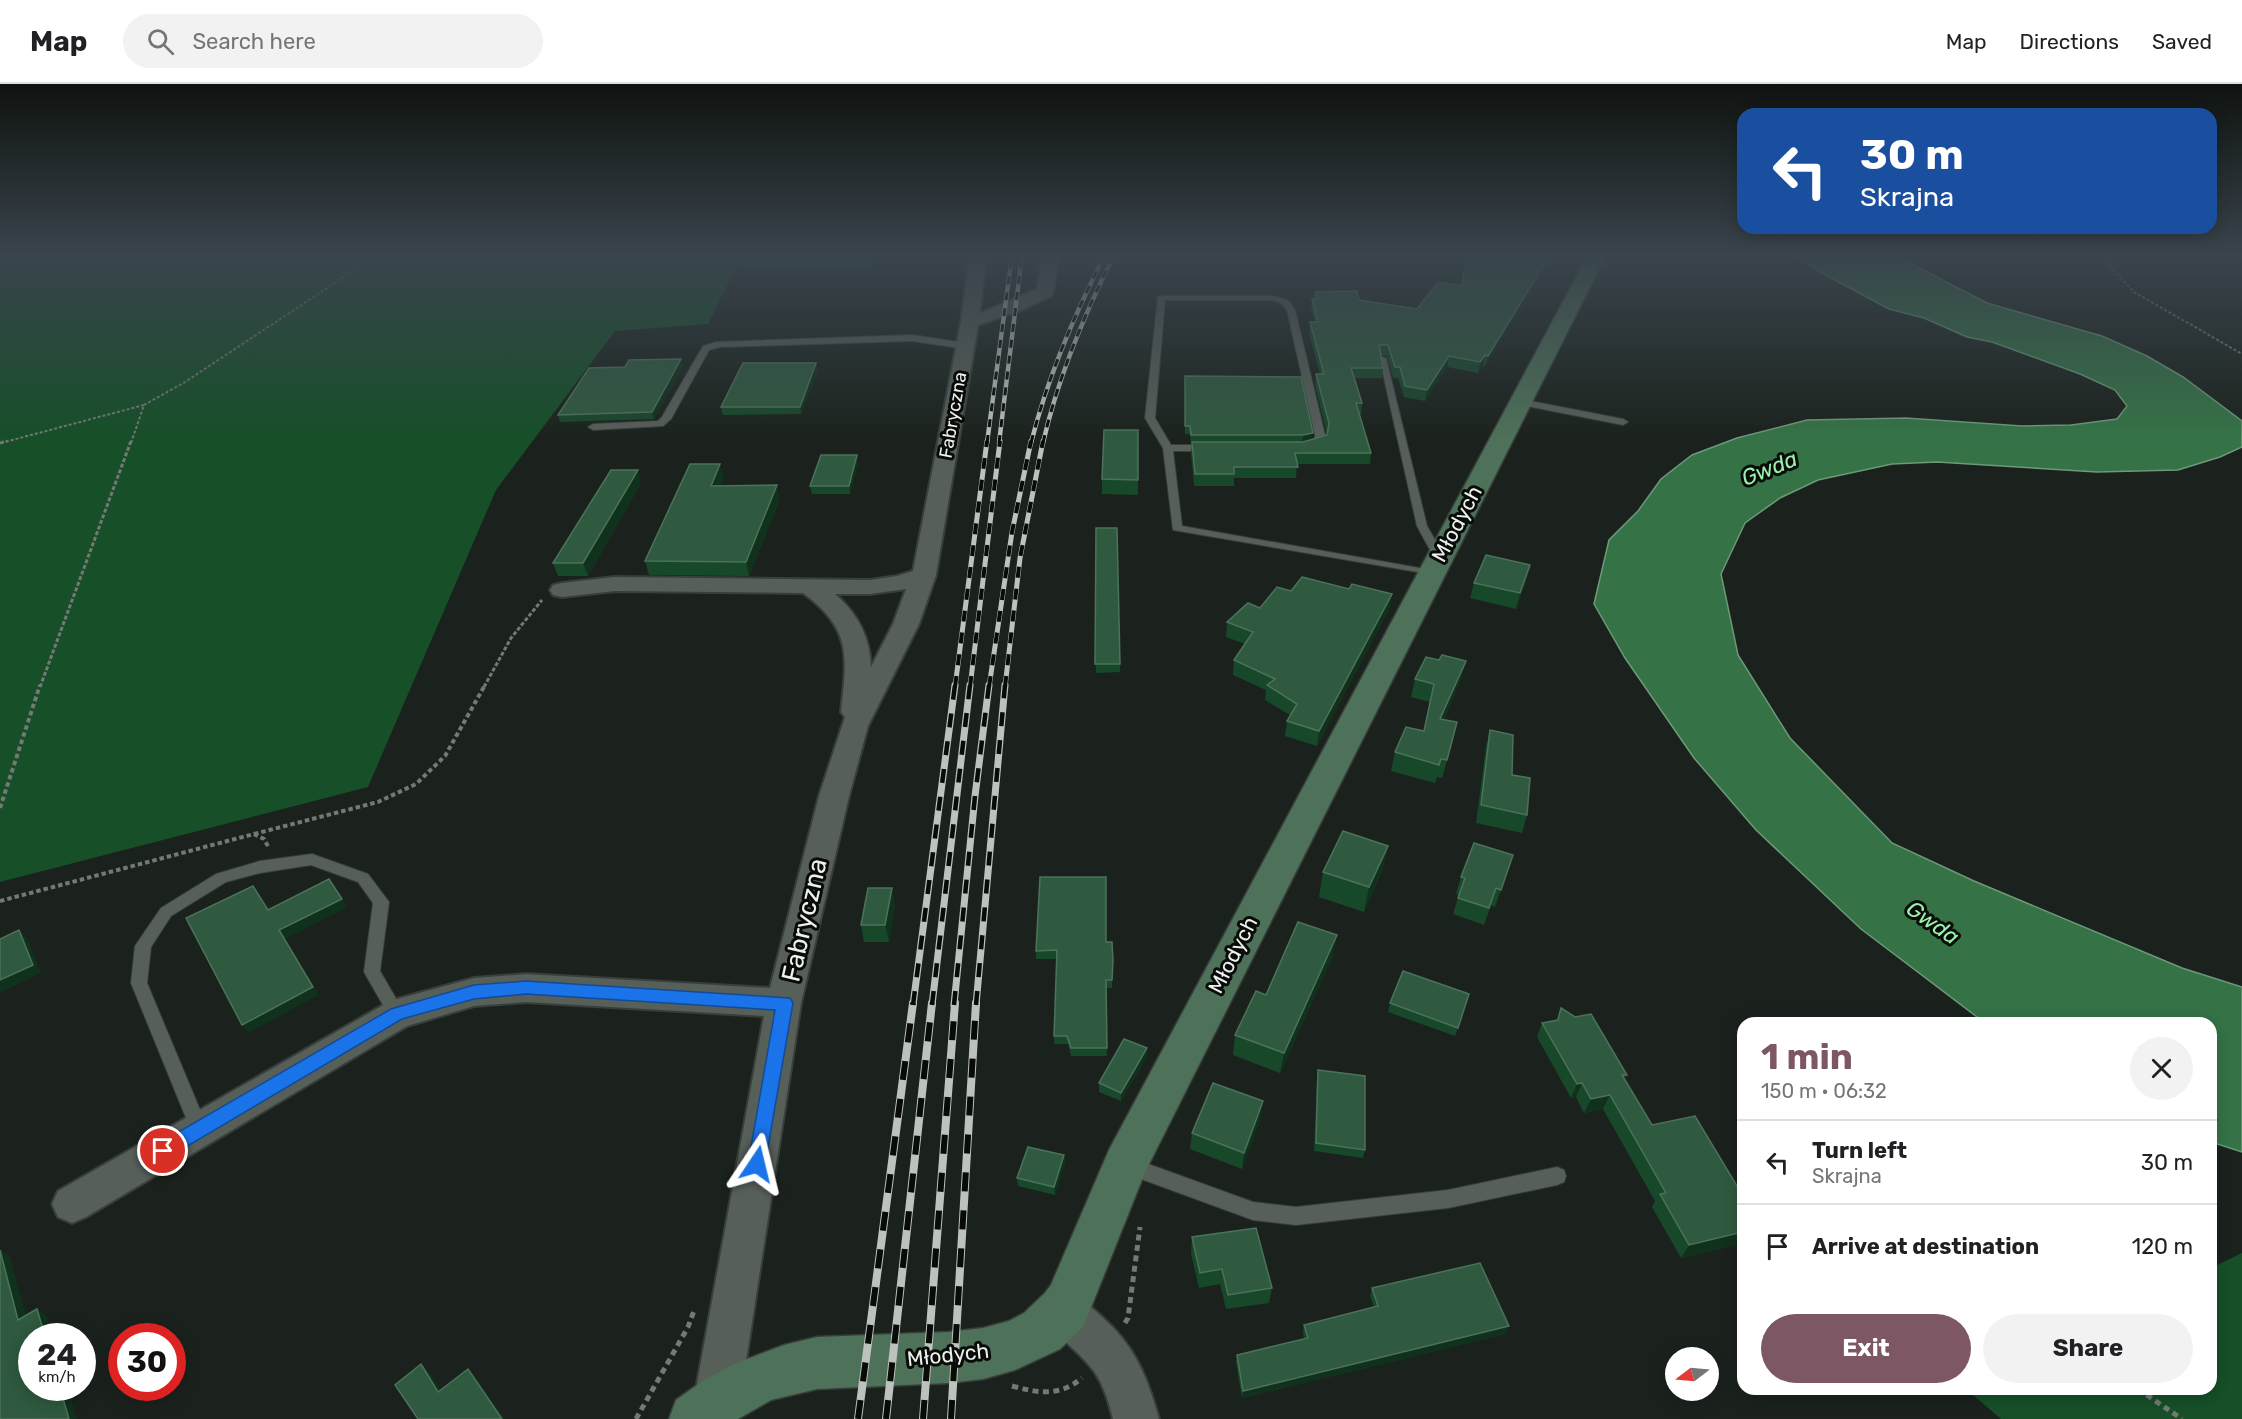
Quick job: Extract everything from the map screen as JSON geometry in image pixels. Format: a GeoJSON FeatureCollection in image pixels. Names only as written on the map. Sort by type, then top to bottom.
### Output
{"type":"FeatureCollection","features":[{"type":"Feature","properties":{"kind":"street","name":"Fabryczna"},"geometry":{"type":"LineString","coordinates":[[706,1410],[738,1279],[784,1003],[834,796],[854,726],[906,624],[924,575],[970,317]]}},
{"type":"Feature","properties":{"kind":"street"},"geometry":{"type":"LineString","coordinates":[[968,334],[997,317]]}},
{"type":"Feature","properties":{"kind":"street","name":"Młodych"},"geometry":{"type":"LineString","coordinates":[[706,1410],[782,1370],[818,1363],[927,1359],[1013,1347],[1043,1330],[1064,1311],[1125,1165],[1435,565],[1476,493],[1484,471],[1564,317]]}},
{"type":"Feature","properties":{"kind":"street"},"geometry":{"type":"LineString","coordinates":[[562,590],[615,584],[810,587],[887,585],[924,575]]}},
{"type":"Feature","properties":{"kind":"street","name":"Fabryczna"},"geometry":{"type":"LineString","coordinates":[[810,587],[832,601],[848,620],[853,632],[858,675],[854,726]]}},
{"type":"Feature","properties":{"kind":"street"},"geometry":{"type":"LineString","coordinates":[[72,1204],[397,1014],[474,992],[526,988],[784,1003]]}},
{"type":"Feature","properties":{"kind":"street"},"geometry":{"type":"LineString","coordinates":[[1064,1311],[1105,1349],[1127,1385],[1136,1419]]}},
{"type":"Feature","properties":{"kind":"lane"},"geometry":{"type":"LineString","coordinates":[[1159,317],[1150,418],[1168,448],[1178,528],[1435,565],[1422,526],[1383,358]]}},
{"type":"Feature","properties":{"kind":"lane"},"geometry":{"type":"LineString","coordinates":[[1293,317],[1320,435],[1320,444],[1302,448]]}},
{"type":"Feature","properties":{"kind":"lane"},"geometry":{"type":"LineString","coordinates":[[593,428],[660,424],[666,419],[706,348],[719,344],[968,334]]}},
{"type":"Feature","properties":{"kind":"lane"},"geometry":{"type":"LineString","coordinates":[[1520,402],[1623,422]]}},
{"type":"Feature","properties":{"kind":"lane"},"geometry":{"type":"LineString","coordinates":[[1168,448],[1224,448]]}},
{"type":"Feature","properties":{"kind":"lane"},"geometry":{"type":"LineString","coordinates":[[199,1129],[139,983],[143,946],[166,912],[221,878],[279,864],[312,859],[363,878],[381,902],[372,972],[397,1014]]}},
{"type":"Feature","properties":{"kind":"lane"},"geometry":{"type":"LineString","coordinates":[[1125,1165],[1253,1211],[1296,1216],[1448,1199],[1557,1176]]}},
{"type":"Feature","properties":{"kind":"path"},"geometry":{"type":"LineString","coordinates":[[0,443],[144,405],[282,317]]}},
{"type":"Feature","properties":{"kind":"path"},"geometry":{"type":"LineString","coordinates":[[2178,317],[2242,354]]}},
{"type":"Feature","properties":{"kind":"path"},"geometry":{"type":"LineString","coordinates":[[0,808],[44,674],[86,570],[144,405]]}},
{"type":"Feature","properties":{"kind":"path"},"geometry":{"type":"LineString","coordinates":[[0,901],[378,802],[416,784],[445,756],[511,638],[524,620],[548,596],[562,590]]}},
{"type":"Feature","properties":{"kind":"path"},"geometry":{"type":"LineString","coordinates":[[254,834],[264,839],[279,864]]}},
{"type":"Feature","properties":{"kind":"path"},"geometry":{"type":"LineString","coordinates":[[636,1419],[688,1327],[702,1286],[738,1279]]}},
{"type":"Feature","properties":{"kind":"path"},"geometry":{"type":"LineString","coordinates":[[2147,1395],[2182,1419]]}},
{"type":"Feature","properties":{"kind":"shaded area"},"geometry":{"type":"Polygon","coordinates":[[[0,317],[711,317],[708,324],[615,331],[496,490],[368,787],[0,882],[0,317]]]}},
{"type":"Feature","properties":{"kind":"shaded area"},"geometry":{"type":"Polygon","coordinates":[[[2242,1253],[2242,1419],[2001,1419],[1973,1395],[2217,1395],[2217,1265],[2242,1253]]]}},
{"type":"Feature","properties":{"kind":"water","name":"Gwda"},"geometry":{"type":"Polygon","coordinates":[[[1921,317],[2037,317],[2102,336],[2147,356],[2183,377],[2242,421],[2242,447],[2220,457],[2178,470],[2097,472],[1937,462],[1892,464],[1818,480],[1780,498],[1745,523],[1721,574],[1738,655],[1790,738],[1892,843],[1974,881],[2182,968],[2242,987],[2242,1152],[2217,1144],[2217,1017],[1977,1017],[1861,929],[1756,830],[1694,758],[1625,658],[1594,604],[1609,540],[1638,511],[1661,479],[1692,455],[1737,438],[1807,420],[1906,418],[2022,426],[2071,425],[2117,419],[2127,406],[2115,390],[2080,374],[1992,342],[1967,337],[1921,317]]]}},
{"type":"Feature","properties":{"kind":"building"},"geometry":{"type":"Polygon","coordinates":[[[1317,317],[1512,317],[1488,356],[1485,355],[1480,362],[1449,356],[1427,390],[1405,386],[1400,367],[1395,367],[1388,345],[1379,345],[1383,368],[1351,368],[1362,403],[1356,403],[1371,453],[1295,453],[1298,467],[1234,467],[1234,474],[1195,474],[1192,442],[1303,442],[1327,435],[1329,423],[1316,374],[1324,374],[1310,322],[1318,322],[1317,317]]]}},
{"type":"Feature","properties":{"kind":"building"},"geometry":{"type":"Polygon","coordinates":[[[681,359],[652,412],[558,415],[589,368],[625,367],[629,360],[681,359]]]}},
{"type":"Feature","properties":{"kind":"building"},"geometry":{"type":"Polygon","coordinates":[[[743,363],[816,363],[800,407],[721,407],[743,363]]]}},
{"type":"Feature","properties":{"kind":"building"},"geometry":{"type":"Polygon","coordinates":[[[1185,376],[1301,377],[1313,433],[1303,435],[1191,435],[1190,426],[1185,426],[1185,376]]]}},
{"type":"Feature","properties":{"kind":"building"},"geometry":{"type":"Polygon","coordinates":[[[1104,430],[1138,430],[1138,480],[1102,479],[1104,430]]]}},
{"type":"Feature","properties":{"kind":"building"},"geometry":{"type":"Polygon","coordinates":[[[821,455],[857,455],[849,486],[810,486],[821,455]]]}},
{"type":"Feature","properties":{"kind":"building"},"geometry":{"type":"Polygon","coordinates":[[[690,464],[720,464],[711,486],[777,485],[746,562],[645,561],[690,464]]]}},
{"type":"Feature","properties":{"kind":"building"},"geometry":{"type":"Polygon","coordinates":[[[611,470],[638,470],[583,563],[553,563],[611,470]]]}},
{"type":"Feature","properties":{"kind":"building"},"geometry":{"type":"Polygon","coordinates":[[[1096,528],[1117,528],[1120,664],[1095,664],[1096,528]]]}},
{"type":"Feature","properties":{"kind":"building"},"geometry":{"type":"Polygon","coordinates":[[[1486,555],[1530,565],[1520,593],[1474,583],[1486,555]]]}},
{"type":"Feature","properties":{"kind":"building"},"geometry":{"type":"Polygon","coordinates":[[[1302,577],[1349,589],[1352,584],[1392,594],[1319,731],[1287,721],[1297,704],[1267,685],[1275,679],[1234,660],[1253,632],[1227,622],[1248,603],[1260,608],[1277,587],[1291,591],[1302,577]]]}},
{"type":"Feature","properties":{"kind":"building"},"geometry":{"type":"Polygon","coordinates":[[[1442,655],[1466,661],[1440,719],[1457,722],[1447,760],[1441,759],[1439,765],[1395,752],[1406,727],[1424,731],[1434,684],[1415,679],[1426,657],[1439,660],[1442,655]]]}},
{"type":"Feature","properties":{"kind":"building"},"geometry":{"type":"Polygon","coordinates":[[[1490,730],[1513,735],[1512,775],[1530,778],[1527,815],[1481,805],[1490,730]]]}},
{"type":"Feature","properties":{"kind":"building"},"geometry":{"type":"Polygon","coordinates":[[[1343,831],[1388,846],[1369,887],[1323,872],[1343,831]]]}},
{"type":"Feature","properties":{"kind":"building"},"geometry":{"type":"Polygon","coordinates":[[[1474,843],[1513,855],[1501,890],[1496,888],[1489,908],[1458,898],[1465,878],[1461,877],[1474,843]]]}},
{"type":"Feature","properties":{"kind":"building"},"geometry":{"type":"Polygon","coordinates":[[[1040,877],[1106,877],[1106,942],[1112,942],[1113,961],[1112,980],[1106,980],[1107,1048],[1071,1048],[1067,1036],[1054,1036],[1057,950],[1036,951],[1040,877]]]}},
{"type":"Feature","properties":{"kind":"building"},"geometry":{"type":"Polygon","coordinates":[[[329,879],[342,899],[279,930],[313,987],[242,1025],[186,918],[253,886],[268,910],[329,879]]]}},
{"type":"Feature","properties":{"kind":"building"},"geometry":{"type":"Polygon","coordinates":[[[868,888],[892,888],[885,925],[861,925],[868,888]]]}},
{"type":"Feature","properties":{"kind":"building"},"geometry":{"type":"Polygon","coordinates":[[[1298,922],[1337,935],[1284,1053],[1235,1035],[1256,991],[1266,995],[1298,922]]]}},
{"type":"Feature","properties":{"kind":"building"},"geometry":{"type":"Polygon","coordinates":[[[19,930],[33,965],[0,980],[0,939],[19,930]]]}},
{"type":"Feature","properties":{"kind":"building"},"geometry":{"type":"Polygon","coordinates":[[[1403,971],[1469,994],[1458,1028],[1390,1003],[1403,971]]]}},
{"type":"Feature","properties":{"kind":"building"},"geometry":{"type":"Polygon","coordinates":[[[1561,1008],[1575,1017],[1591,1014],[1627,1075],[1622,1075],[1652,1125],[1695,1116],[1737,1186],[1737,1233],[1689,1245],[1660,1194],[1666,1193],[1610,1095],[1591,1099],[1582,1083],[1577,1084],[1542,1023],[1558,1020],[1561,1008]]]}},
{"type":"Feature","properties":{"kind":"building"},"geometry":{"type":"Polygon","coordinates":[[[1124,1039],[1147,1048],[1121,1093],[1099,1083],[1124,1039]]]}},
{"type":"Feature","properties":{"kind":"building"},"geometry":{"type":"Polygon","coordinates":[[[1318,1070],[1365,1076],[1365,1150],[1316,1143],[1318,1070]]]}},
{"type":"Feature","properties":{"kind":"building"},"geometry":{"type":"Polygon","coordinates":[[[1213,1083],[1263,1101],[1244,1153],[1192,1133],[1213,1083]]]}},
{"type":"Feature","properties":{"kind":"building"},"geometry":{"type":"Polygon","coordinates":[[[1028,1147],[1064,1155],[1054,1187],[1017,1178],[1028,1147]]]}},
{"type":"Feature","properties":{"kind":"building"},"geometry":{"type":"Polygon","coordinates":[[[1256,1228],[1272,1288],[1228,1295],[1222,1269],[1200,1273],[1192,1237],[1256,1228]]]}},
{"type":"Feature","properties":{"kind":"building"},"geometry":{"type":"Polygon","coordinates":[[[0,1250],[18,1320],[37,1309],[41,1323],[18,1323],[18,1401],[64,1401],[69,1419],[0,1419],[0,1250]]]}},
{"type":"Feature","properties":{"kind":"building"},"geometry":{"type":"Polygon","coordinates":[[[1480,1263],[1509,1326],[1243,1391],[1237,1355],[1308,1338],[1304,1325],[1378,1306],[1372,1288],[1480,1263]]]}},
{"type":"Feature","properties":{"kind":"building"},"geometry":{"type":"Polygon","coordinates":[[[421,1364],[438,1392],[468,1369],[502,1419],[418,1419],[395,1385],[421,1364]]]}},
{"type":"Feature","properties":{"kind":"railway"},"geometry":{"type":"LineString","coordinates":[[987,443],[1004,317]]}},
{"type":"Feature","properties":{"kind":"railway"},"geometry":{"type":"LineString","coordinates":[[999,443],[1014,317]]}},
{"type":"Feature","properties":{"kind":"railway"},"geometry":{"type":"LineString","coordinates":[[1031,443],[1045,394],[1075,317]]}},
{"type":"Feature","properties":{"kind":"railway"},"geometry":{"type":"LineString","coordinates":[[1043,443],[1056,394],[1085,317]]}},
{"type":"Feature","properties":{"kind":"railway"},"geometry":{"type":"LineString","coordinates":[[955,687],[987,441]]}},
{"type":"Feature","properties":{"kind":"railway"},"geometry":{"type":"LineString","coordinates":[[970,687],[1000,441]]}},
{"type":"Feature","properties":{"kind":"railway"},"geometry":{"type":"LineString","coordinates":[[989,687],[1012,532],[1031,441]]}},
{"type":"Feature","properties":{"kind":"railway"},"geometry":{"type":"LineString","coordinates":[[1005,687],[1020,558],[1043,441]]}},
{"type":"Feature","properties":{"kind":"railway"},"geometry":{"type":"LineString","coordinates":[[913,1005],[955,685]]}},
{"type":"Feature","properties":{"kind":"railway"},"geometry":{"type":"LineString","coordinates":[[932,1005],[970,685]]}},
{"type":"Feature","properties":{"kind":"railway"},"geometry":{"type":"LineString","coordinates":[[954,1005],[975,796],[989,685]]}},
{"type":"Feature","properties":{"kind":"railway"},"geometry":{"type":"LineString","coordinates":[[976,1005],[1005,685]]}},
{"type":"Feature","properties":{"kind":"railway"},"geometry":{"type":"LineString","coordinates":[[858,1419],[913,1003]]}},
{"type":"Feature","properties":{"kind":"railway"},"geometry":{"type":"LineString","coordinates":[[886,1419],[932,1003]]}},
{"type":"Feature","properties":{"kind":"railway"},"geometry":{"type":"LineString","coordinates":[[923,1419],[955,1003]]}},
{"type":"Feature","properties":{"kind":"railway"},"geometry":{"type":"LineString","coordinates":[[951,1419],[976,1003]]}},
{"type":"Feature","properties":{"kind":"route"},"geometry":{"type":"LineString","coordinates":[[163,1151],[397,1014],[474,992],[526,988],[784,1003],[757,1164]]}}]}
